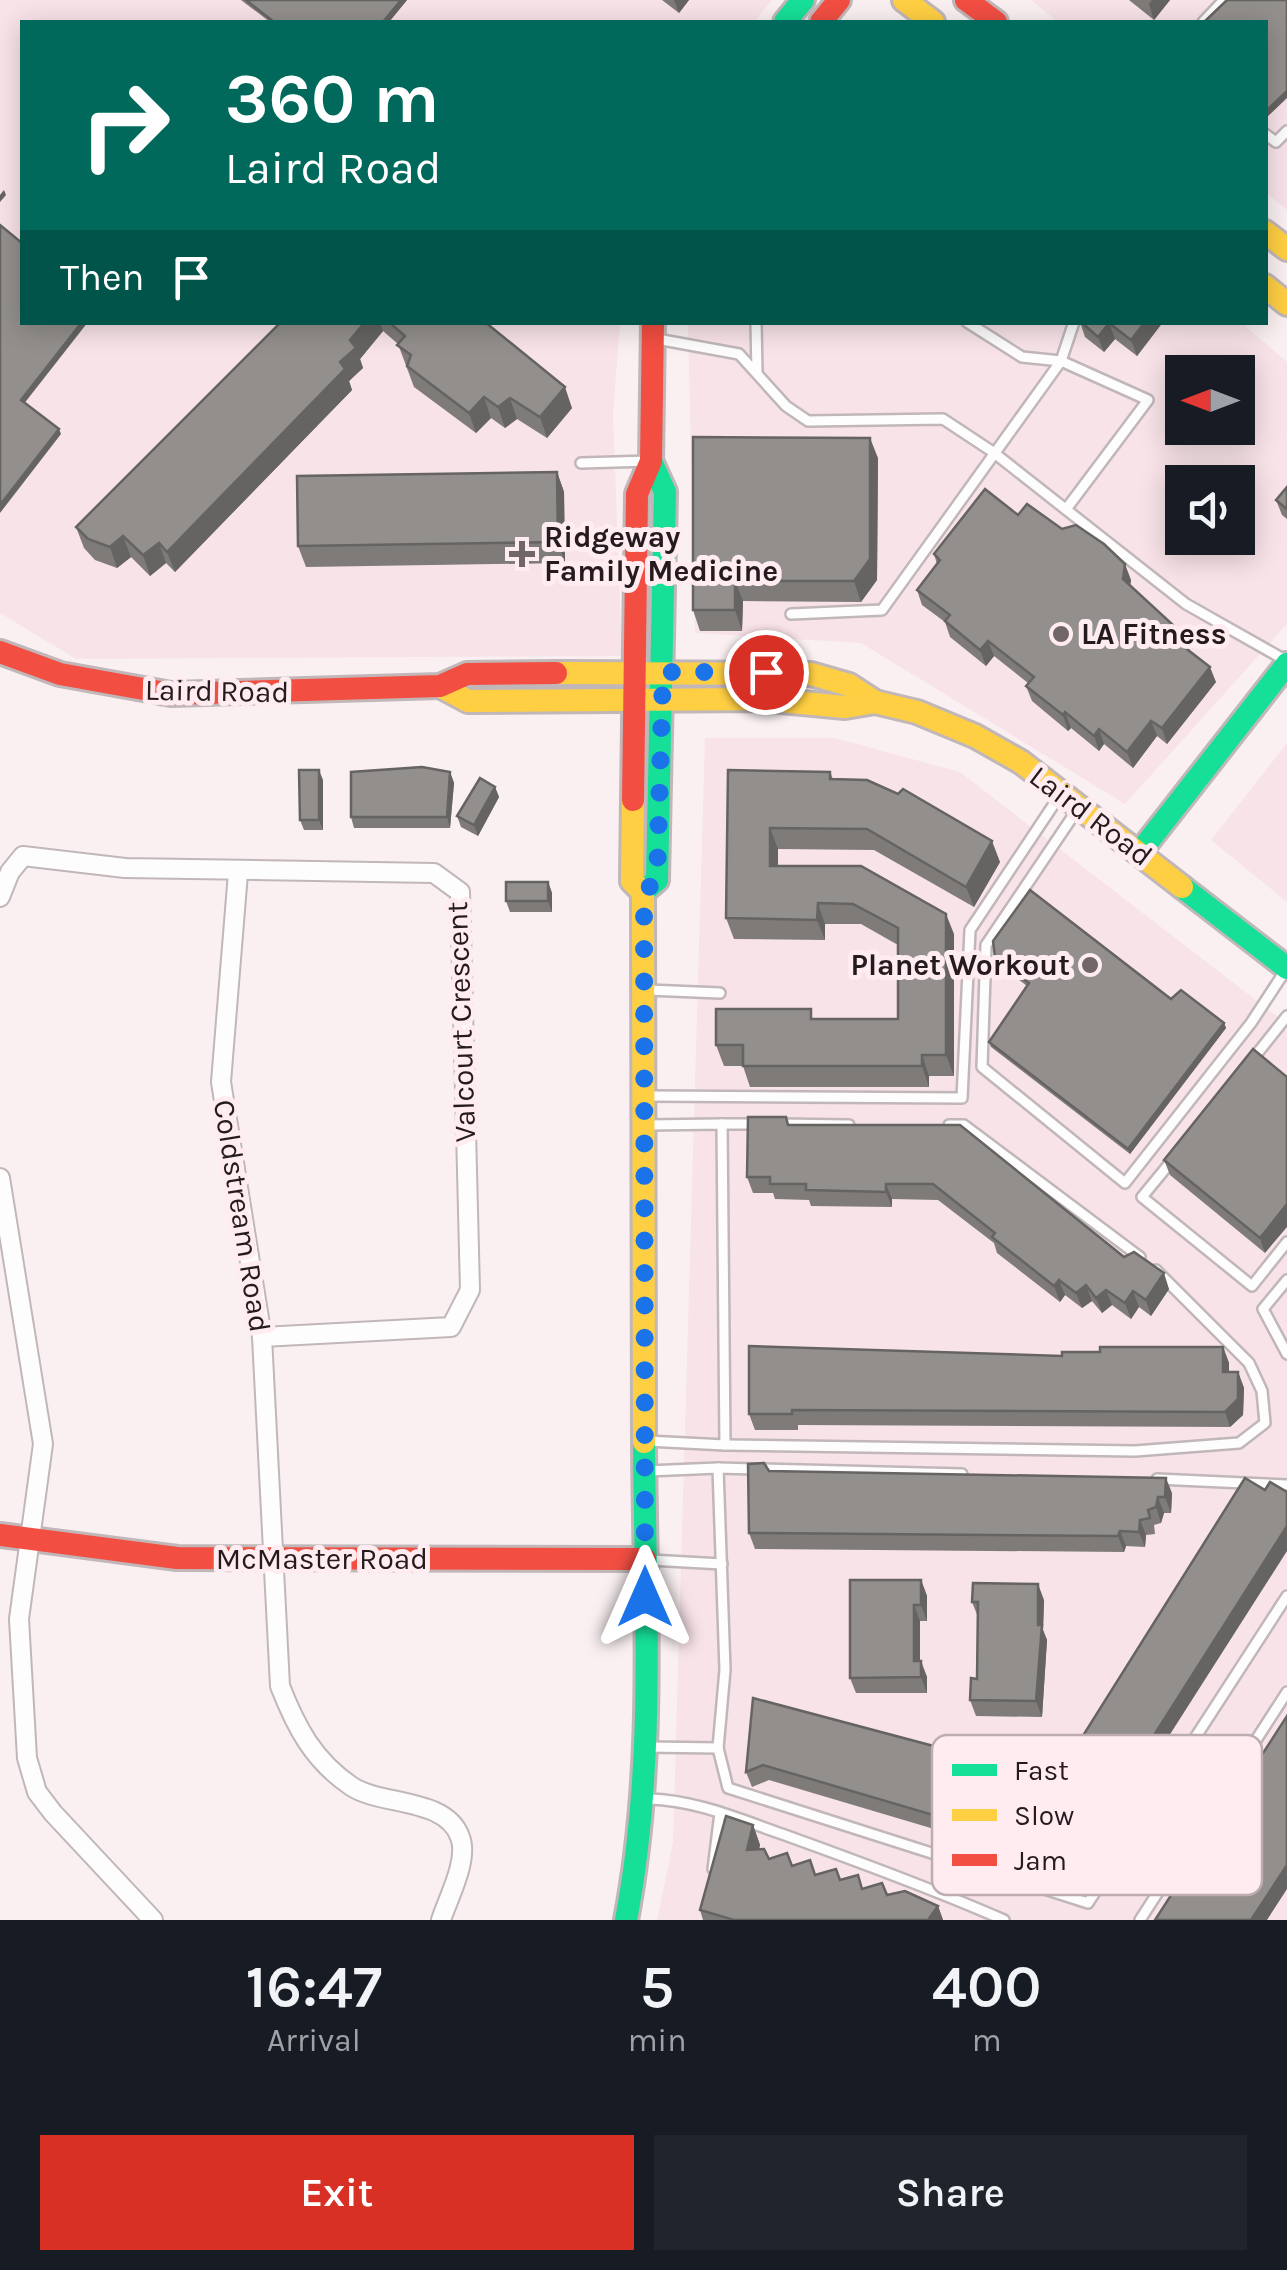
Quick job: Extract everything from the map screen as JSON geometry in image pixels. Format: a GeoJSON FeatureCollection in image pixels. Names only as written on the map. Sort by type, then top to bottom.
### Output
{"type":"FeatureCollection","features":[{"type":"Feature","properties":{"kind":"street"},"geometry":{"type":"LineString","coordinates":[[787,20],[803,0]]}},
{"type":"Feature","properties":{"kind":"street"},"geometry":{"type":"LineString","coordinates":[[823,20],[839,0]]}},
{"type":"Feature","properties":{"kind":"street"},"geometry":{"type":"LineString","coordinates":[[904,0],[930,20]]}},
{"type":"Feature","properties":{"kind":"street"},"geometry":{"type":"LineString","coordinates":[[966,0],[993,20]]}},
{"type":"Feature","properties":{"kind":"street"},"geometry":{"type":"LineString","coordinates":[[644,892],[632,881],[637,494],[651,461],[652,330]]}},
{"type":"Feature","properties":{"kind":"street"},"geometry":{"type":"LineString","coordinates":[[626,1920],[644,1799],[645,1747],[644,892],[657,880],[665,492],[651,461]]}},
{"type":"Feature","properties":{"kind":"street","name":"Laird Road"},"geometry":{"type":"LineString","coordinates":[[0,652],[60,674],[171,694],[440,686],[467,674],[812,673],[851,682],[875,702]]}},
{"type":"Feature","properties":{"kind":"street"},"geometry":{"type":"LineString","coordinates":[[1140,852],[1287,663]]}},
{"type":"Feature","properties":{"kind":"street","name":"Laird Road"},"geometry":{"type":"LineString","coordinates":[[440,686],[468,702],[761,699],[845,707],[875,702],[917,712],[976,736],[1070,799],[1287,968]]}},
{"type":"Feature","properties":{"kind":"street","name":"Valcourt Crescent"},"geometry":{"type":"LineString","coordinates":[[0,897],[10,872],[23,856],[125,868],[238,873],[434,873],[460,892],[470,1290],[461,1311],[451,1327],[262,1337]]}},
{"type":"Feature","properties":{"kind":"street","name":"Coldstream Road"},"geometry":{"type":"LineString","coordinates":[[238,873],[222,1082],[262,1337],[280,1686],[298,1730],[321,1762],[354,1789],[446,1817],[461,1838],[461,1859],[441,1920]]}},
{"type":"Feature","properties":{"kind":"street"},"geometry":{"type":"LineString","coordinates":[[0,1178],[43,1444],[28,1540],[18,1655],[27,1758],[37,1792],[153,1920]]}},
{"type":"Feature","properties":{"kind":"street","name":"McMaster Road"},"geometry":{"type":"LineString","coordinates":[[0,1535],[177,1558],[644,1559]]}},
{"type":"Feature","properties":{"kind":"lane"},"geometry":{"type":"LineString","coordinates":[[1205,20],[1224,0]]}},
{"type":"Feature","properties":{"kind":"lane"},"geometry":{"type":"LineString","coordinates":[[1268,136],[1276,142],[1287,130]]}},
{"type":"Feature","properties":{"kind":"lane"},"geometry":{"type":"LineString","coordinates":[[756,325],[757,374]]}},
{"type":"Feature","properties":{"kind":"lane"},"geometry":{"type":"LineString","coordinates":[[972,325],[1022,357],[1061,361],[1148,400],[1066,508]]}},
{"type":"Feature","properties":{"kind":"lane"},"geometry":{"type":"LineString","coordinates":[[791,614],[882,610],[1061,361],[1073,325]]}},
{"type":"Feature","properties":{"kind":"lane"},"geometry":{"type":"LineString","coordinates":[[652,330],[739,354],[786,406],[808,421],[943,419],[994,452],[1186,604],[1287,663]]}},
{"type":"Feature","properties":{"kind":"lane"},"geometry":{"type":"LineString","coordinates":[[582,462],[651,461]]}},
{"type":"Feature","properties":{"kind":"lane"},"geometry":{"type":"LineString","coordinates":[[1070,799],[986,945],[982,1066],[1125,1182],[1251,1023],[1287,968]]}},
{"type":"Feature","properties":{"kind":"lane"},"geometry":{"type":"LineString","coordinates":[[644,1096],[962,1098],[970,930],[1070,799]]}},
{"type":"Feature","properties":{"kind":"lane"},"geometry":{"type":"LineString","coordinates":[[644,990],[720,993]]}},
{"type":"Feature","properties":{"kind":"lane"},"geometry":{"type":"LineString","coordinates":[[1247,1066],[1287,1016]]}},
{"type":"Feature","properties":{"kind":"lane"},"geometry":{"type":"LineString","coordinates":[[722,1124],[726,1444]]}},
{"type":"Feature","properties":{"kind":"lane"},"geometry":{"type":"LineString","coordinates":[[644,1125],[871,1125]]}},
{"type":"Feature","properties":{"kind":"lane"},"geometry":{"type":"LineString","coordinates":[[644,1441],[1135,1451],[1239,1443],[1265,1424],[1262,1391],[1249,1363],[1175,1284],[964,1126],[945,1125]]}},
{"type":"Feature","properties":{"kind":"lane"},"geometry":{"type":"LineString","coordinates":[[1177,1153],[1142,1197],[1252,1286],[1287,1242]]}},
{"type":"Feature","properties":{"kind":"lane"},"geometry":{"type":"LineString","coordinates":[[1287,1280],[1263,1309],[1287,1354]]}},
{"type":"Feature","properties":{"kind":"lane"},"geometry":{"type":"LineString","coordinates":[[644,1472],[718,1468],[970,1474]]}},
{"type":"Feature","properties":{"kind":"lane"},"geometry":{"type":"LineString","coordinates":[[718,1468],[725,1670],[718,1748],[728,1788],[932,1853]]}},
{"type":"Feature","properties":{"kind":"lane"},"geometry":{"type":"LineString","coordinates":[[1144,1479],[1287,1486]]}},
{"type":"Feature","properties":{"kind":"lane"},"geometry":{"type":"LineString","coordinates":[[644,1559],[722,1564]]}},
{"type":"Feature","properties":{"kind":"lane"},"geometry":{"type":"LineString","coordinates":[[1197,1735],[1287,1596]]}},
{"type":"Feature","properties":{"kind":"lane"},"geometry":{"type":"LineString","coordinates":[[1259,1735],[1287,1692]]}},
{"type":"Feature","properties":{"kind":"lane"},"geometry":{"type":"LineString","coordinates":[[645,1747],[718,1748]]}},
{"type":"Feature","properties":{"kind":"lane"},"geometry":{"type":"LineString","coordinates":[[644,1799],[670,1799],[720,1812],[932,1888]]}},
{"type":"Feature","properties":{"kind":"lane"},"geometry":{"type":"LineString","coordinates":[[711,1882],[720,1812]]}},
{"type":"Feature","properties":{"kind":"lane"},"geometry":{"type":"LineString","coordinates":[[947,1895],[1004,1920]]}},
{"type":"Feature","properties":{"kind":"lane"},"geometry":{"type":"LineString","coordinates":[[1063,1895],[1088,1903],[1093,1895]]}},
{"type":"Feature","properties":{"kind":"lane"},"geometry":{"type":"LineString","coordinates":[[1140,1920],[1156,1895]]}},
{"type":"Feature","properties":{"kind":"shaded area"},"geometry":{"type":"Polygon","coordinates":[[[0,0],[772,0],[756,20],[20,20],[20,325],[620,325],[613,414],[622,656],[76,659],[0,613],[0,0]]]}},
{"type":"Feature","properties":{"kind":"shaded area"},"geometry":{"type":"Polygon","coordinates":[[[1031,0],[1287,0],[1287,210],[1268,194],[1268,20],[1056,20],[1031,0]]]}},
{"type":"Feature","properties":{"kind":"shaded area"},"geometry":{"type":"Polygon","coordinates":[[[688,325],[1244,325],[1287,362],[1287,624],[1125,804],[861,643],[695,633],[688,325]]]}},
{"type":"Feature","properties":{"kind":"shaded area"},"geometry":{"type":"Polygon","coordinates":[[[705,738],[835,738],[960,772],[1287,1024],[1287,1920],[657,1920],[673,1843],[705,738]]]}},
{"type":"Feature","properties":{"kind":"shaded area"},"geometry":{"type":"Polygon","coordinates":[[[1287,743],[1287,902],[1211,840],[1287,743]]]}},
{"type":"Feature","properties":{"kind":"building"},"geometry":{"type":"Polygon","coordinates":[[[246,0],[401,0],[385,20],[271,20],[246,0]]]}},
{"type":"Feature","properties":{"kind":"building"},"geometry":{"type":"Polygon","coordinates":[[[1227,0],[1287,0],[1287,91],[1268,109],[1268,20],[1206,20],[1227,0]]]}},
{"type":"Feature","properties":{"kind":"building"},"geometry":{"type":"Polygon","coordinates":[[[0,225],[20,241],[20,325],[80,325],[21,400],[59,429],[0,505],[0,225]]]}},
{"type":"Feature","properties":{"kind":"building"},"geometry":{"type":"Polygon","coordinates":[[[278,325],[362,325],[350,340],[356,348],[340,362],[345,369],[167,552],[159,543],[143,555],[123,536],[110,547],[88,539],[76,527],[278,325]]]}},
{"type":"Feature","properties":{"kind":"building"},"geometry":{"type":"Polygon","coordinates":[[[392,325],[489,325],[565,387],[540,417],[510,398],[498,407],[484,397],[469,413],[407,366],[411,355],[397,345],[405,336],[392,325]]]}},
{"type":"Feature","properties":{"kind":"building"},"geometry":{"type":"Polygon","coordinates":[[[1084,325],[1107,325],[1098,337],[1084,325]]]}},
{"type":"Feature","properties":{"kind":"building"},"geometry":{"type":"Polygon","coordinates":[[[1112,325],[1143,325],[1131,340],[1112,325]]]}},
{"type":"Feature","properties":{"kind":"building"},"geometry":{"type":"Polygon","coordinates":[[[693,437],[870,438],[870,559],[854,581],[735,581],[735,610],[693,610],[693,437]]]}},
{"type":"Feature","properties":{"kind":"building"},"geometry":{"type":"Polygon","coordinates":[[[557,472],[558,542],[298,546],[297,476],[557,472]]]}},
{"type":"Feature","properties":{"kind":"building"},"geometry":{"type":"Polygon","coordinates":[[[1287,487],[1287,509],[1276,500],[1287,487]]]}},
{"type":"Feature","properties":{"kind":"building","name":"LA Fitness"},"geometry":{"type":"Polygon","coordinates":[[[985,489],[1018,515],[1027,504],[1062,529],[1076,525],[1104,544],[1125,564],[1123,579],[1185,636],[1179,643],[1210,667],[1162,728],[1151,721],[1127,752],[1099,729],[1094,736],[1065,712],[1063,715],[1026,686],[1034,677],[988,641],[980,650],[945,621],[950,615],[917,590],[940,560],[934,554],[985,489]]]}},
{"type":"Feature","properties":{"kind":"building"},"geometry":{"type":"Polygon","coordinates":[[[422,767],[450,772],[447,817],[351,817],[351,772],[422,767]]]}},
{"type":"Feature","properties":{"kind":"building"},"geometry":{"type":"Polygon","coordinates":[[[299,770],[319,770],[319,820],[300,820],[299,770]]]}},
{"type":"Feature","properties":{"kind":"building"},"geometry":{"type":"Polygon","coordinates":[[[728,770],[830,772],[830,779],[867,780],[898,794],[903,789],[992,841],[966,887],[867,829],[770,828],[770,866],[861,866],[946,914],[946,1055],[922,1055],[922,1066],[743,1066],[743,1045],[716,1045],[716,1009],[811,1009],[811,1019],[898,1019],[898,928],[853,904],[818,903],[817,920],[726,918],[728,770]]]}},
{"type":"Feature","properties":{"kind":"building"},"geometry":{"type":"Polygon","coordinates":[[[480,778],[495,787],[474,825],[457,816],[480,778]]]}},
{"type":"Feature","properties":{"kind":"building"},"geometry":{"type":"Polygon","coordinates":[[[506,882],[548,882],[548,901],[506,901],[506,882]]]}},
{"type":"Feature","properties":{"kind":"building"},"geometry":{"type":"Polygon","coordinates":[[[1030,890],[1171,999],[1181,990],[1224,1023],[1128,1149],[989,1042],[1029,983],[995,957],[993,941],[1030,890]]]}},
{"type":"Feature","properties":{"kind":"building"},"geometry":{"type":"Polygon","coordinates":[[[1253,1049],[1287,1077],[1287,1204],[1260,1238],[1164,1160],[1253,1049]]]}},
{"type":"Feature","properties":{"kind":"building"},"geometry":{"type":"Polygon","coordinates":[[[748,1117],[786,1117],[788,1125],[960,1125],[1124,1257],[1134,1252],[1164,1273],[1146,1300],[1133,1291],[1125,1303],[1106,1290],[1096,1298],[1086,1285],[1076,1293],[1059,1280],[1054,1286],[933,1184],[886,1184],[886,1192],[806,1190],[806,1184],[770,1184],[770,1177],[747,1177],[748,1117]]]}},
{"type":"Feature","properties":{"kind":"building"},"geometry":{"type":"Polygon","coordinates":[[[749,1346],[1062,1356],[1062,1352],[1100,1352],[1100,1347],[1223,1347],[1223,1372],[1238,1372],[1238,1399],[1225,1412],[792,1410],[792,1414],[749,1414],[749,1346]]]}},
{"type":"Feature","properties":{"kind":"building"},"geometry":{"type":"Polygon","coordinates":[[[764,1463],[769,1471],[1166,1478],[1165,1497],[1158,1497],[1156,1507],[1148,1510],[1150,1518],[1140,1520],[1139,1532],[1120,1531],[1118,1536],[749,1533],[748,1464],[764,1463]]]}},
{"type":"Feature","properties":{"kind":"building"},"geometry":{"type":"Polygon","coordinates":[[[1245,1478],[1265,1490],[1270,1482],[1287,1492],[1287,1526],[1154,1735],[1083,1735],[1245,1478]]]}},
{"type":"Feature","properties":{"kind":"building"},"geometry":{"type":"Polygon","coordinates":[[[850,1580],[921,1580],[921,1605],[914,1605],[914,1661],[921,1661],[921,1677],[850,1678],[850,1580]]]}},
{"type":"Feature","properties":{"kind":"building"},"geometry":{"type":"Polygon","coordinates":[[[973,1583],[1038,1584],[1038,1625],[1042,1625],[1036,1701],[970,1700],[971,1678],[977,1679],[978,1602],[972,1602],[973,1583]]]}},
{"type":"Feature","properties":{"kind":"building"},"geometry":{"type":"Polygon","coordinates":[[[753,1698],[932,1746],[932,1815],[763,1765],[746,1772],[753,1698]]]}},
{"type":"Feature","properties":{"kind":"building"},"geometry":{"type":"Polygon","coordinates":[[[1287,1716],[1287,1865],[1251,1920],[1155,1920],[1171,1895],[1262,1895],[1262,1755],[1287,1716]]]}},
{"type":"Feature","properties":{"kind":"building"},"geometry":{"type":"Polygon","coordinates":[[[726,1816],[753,1825],[747,1850],[764,1849],[769,1859],[787,1853],[792,1866],[810,1860],[815,1875],[836,1869],[840,1880],[858,1875],[862,1889],[882,1883],[887,1895],[905,1891],[938,1906],[928,1920],[734,1920],[700,1910],[726,1816]]]}},
{"type":"Feature","properties":{"kind":"traffic: fast"},"geometry":{"type":"LineString","coordinates":[[787,20],[803,0]]}},
{"type":"Feature","properties":{"kind":"traffic: fast"},"geometry":{"type":"LineString","coordinates":[[643,892],[657,880],[665,492],[651,461]]}},
{"type":"Feature","properties":{"kind":"traffic: fast"},"geometry":{"type":"LineString","coordinates":[[1140,852],[1287,664]]}},
{"type":"Feature","properties":{"kind":"traffic: fast"},"geometry":{"type":"LineString","coordinates":[[1182,887],[1287,968]]}},
{"type":"Feature","properties":{"kind":"traffic: fast"},"geometry":{"type":"LineString","coordinates":[[626,1920],[642,1802],[645,1742],[644,1442]]}},
{"type":"Feature","properties":{"kind":"traffic: slow"},"geometry":{"type":"LineString","coordinates":[[904,0],[930,20]]}},
{"type":"Feature","properties":{"kind":"traffic: slow"},"geometry":{"type":"LineString","coordinates":[[1268,234],[1287,249]]}},
{"type":"Feature","properties":{"kind":"traffic: slow"},"geometry":{"type":"LineString","coordinates":[[1268,288],[1287,304]]}},
{"type":"Feature","properties":{"kind":"traffic: slow"},"geometry":{"type":"LineString","coordinates":[[556,673],[811,674],[849,685],[875,702]]}},
{"type":"Feature","properties":{"kind":"traffic: slow"},"geometry":{"type":"LineString","coordinates":[[440,686],[468,701],[761,699],[845,707],[875,702],[917,712],[975,736],[1021,762],[1182,887]]}},
{"type":"Feature","properties":{"kind":"traffic: slow"},"geometry":{"type":"LineString","coordinates":[[633,800],[632,881],[643,892],[644,1442]]}},
{"type":"Feature","properties":{"kind":"traffic: jam"},"geometry":{"type":"LineString","coordinates":[[823,20],[839,0]]}},
{"type":"Feature","properties":{"kind":"traffic: jam"},"geometry":{"type":"LineString","coordinates":[[966,0],[993,20]]}},
{"type":"Feature","properties":{"kind":"traffic: jam"},"geometry":{"type":"LineString","coordinates":[[633,800],[637,494],[651,461],[653,325]]}},
{"type":"Feature","properties":{"kind":"traffic: jam"},"geometry":{"type":"LineString","coordinates":[[0,652],[60,674],[171,694],[440,686],[467,674],[556,673]]}},
{"type":"Feature","properties":{"kind":"traffic: jam"},"geometry":{"type":"LineString","coordinates":[[0,1535],[177,1558],[645,1559]]}},
{"type":"Feature","properties":{"kind":"place","name":"Ridgeway Family Medicine"},"geometry":{"type":"Point","coordinates":[522,554]}},
{"type":"Feature","properties":{"kind":"place","name":"LA Fitness"},"geometry":{"type":"Point","coordinates":[1061,634]}},
{"type":"Feature","properties":{"kind":"place","name":"Planet Workout"},"geometry":{"type":"Point","coordinates":[1090,965]}},
{"type":"Feature","properties":{"kind":"route"},"geometry":{"type":"LineString","coordinates":[[645,1597],[644,892],[657,880],[663,672],[766,672]]}}]}
